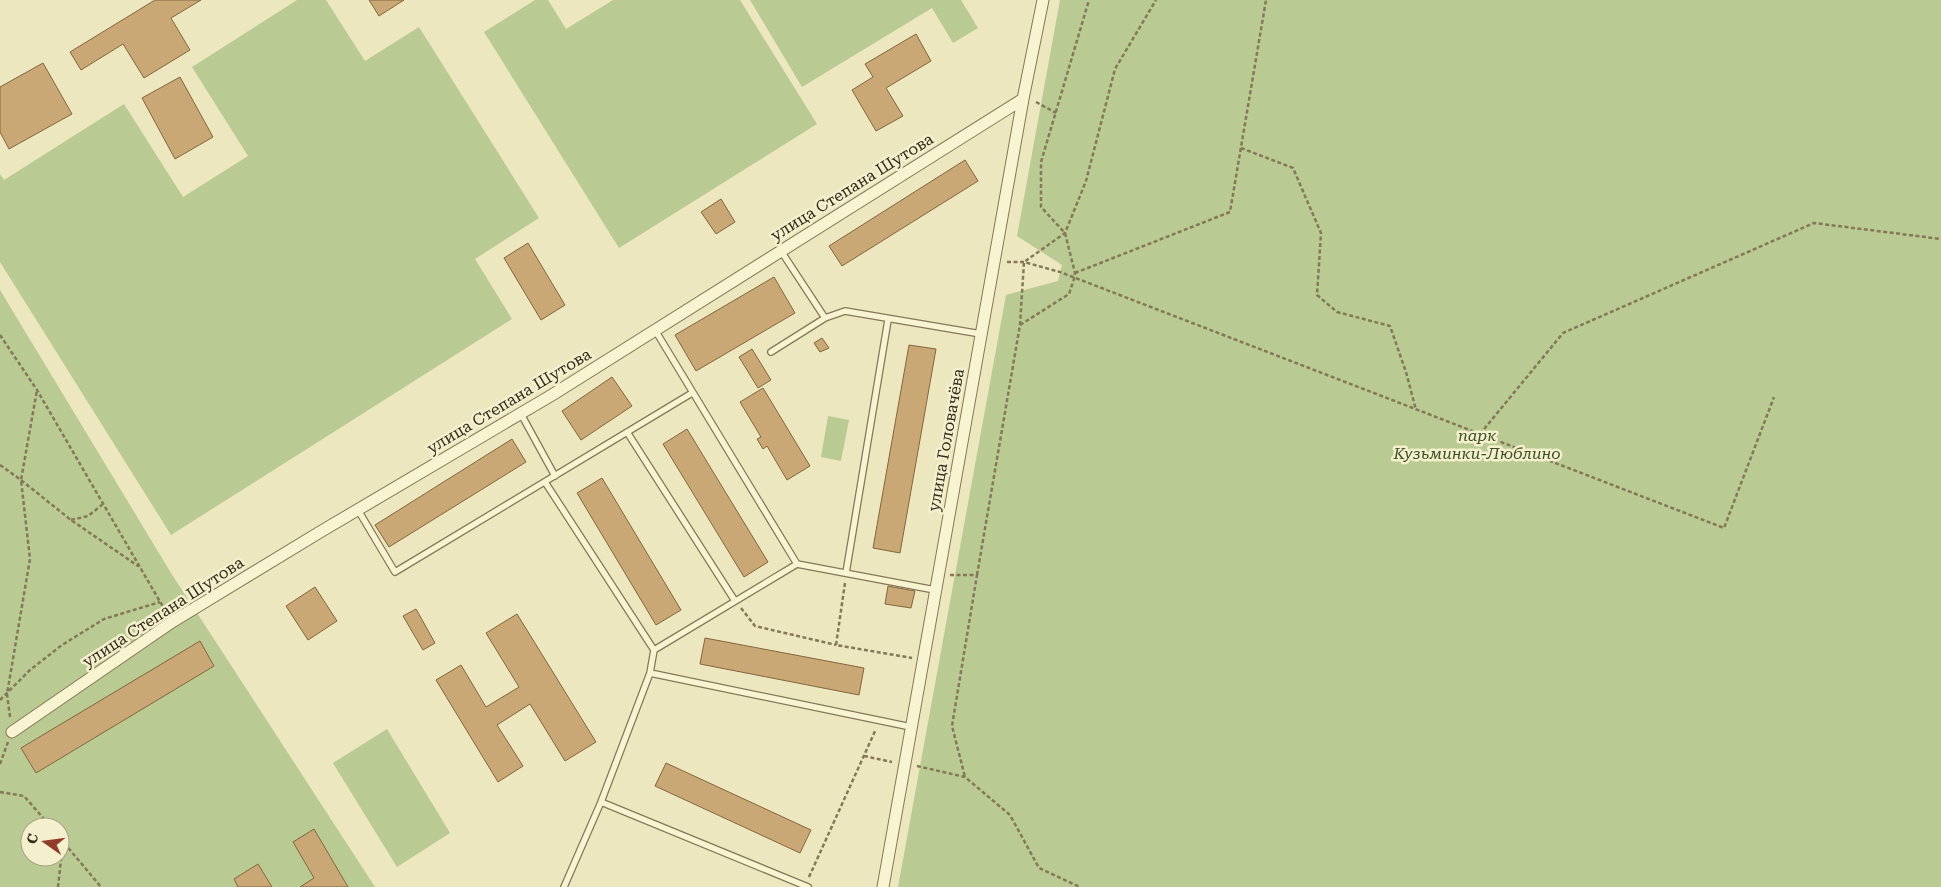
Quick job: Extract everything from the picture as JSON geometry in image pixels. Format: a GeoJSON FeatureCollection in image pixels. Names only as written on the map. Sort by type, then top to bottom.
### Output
{"type":"FeatureCollection","features":[{"type":"Feature","properties":{"kind":"street","name":"улица Головачёва"},"geometry":{"type":"LineString","coordinates":[[882,887],[899,763],[911,727],[1023,99],[1043,0]]}},
{"type":"Feature","properties":{"kind":"street","name":"улица Степана Шутова"},"geometry":{"type":"LineString","coordinates":[[12,732],[172,622],[521,414],[1023,99]]}},
{"type":"Feature","properties":{"kind":"lane"},"geometry":{"type":"LineString","coordinates":[[781,251],[824,318]]}},
{"type":"Feature","properties":{"kind":"lane"},"geometry":{"type":"LineString","coordinates":[[771,352],[824,318],[845,311],[888,320],[981,334]]}},
{"type":"Feature","properties":{"kind":"lane"},"geometry":{"type":"LineString","coordinates":[[846,573],[888,320]]}},
{"type":"Feature","properties":{"kind":"lane"},"geometry":{"type":"LineString","coordinates":[[655,330],[797,564]]}},
{"type":"Feature","properties":{"kind":"lane"},"geometry":{"type":"LineString","coordinates":[[358,510],[396,572],[692,393]]}},
{"type":"Feature","properties":{"kind":"lane"},"geometry":{"type":"LineString","coordinates":[[521,414],[555,476]]}},
{"type":"Feature","properties":{"kind":"lane"},"geometry":{"type":"LineString","coordinates":[[627,432],[735,601]]}},
{"type":"Feature","properties":{"kind":"lane"},"geometry":{"type":"LineString","coordinates":[[545,482],[654,650],[650,673],[601,802],[564,887]]}},
{"type":"Feature","properties":{"kind":"lane"},"geometry":{"type":"LineString","coordinates":[[654,650],[797,564],[935,590]]}},
{"type":"Feature","properties":{"kind":"lane"},"geometry":{"type":"LineString","coordinates":[[650,673],[911,727]]}},
{"type":"Feature","properties":{"kind":"lane"},"geometry":{"type":"LineString","coordinates":[[601,802],[807,886]]}},
{"type":"Feature","properties":{"kind":"path"},"geometry":{"type":"LineString","coordinates":[[1020,325],[1069,294],[1074,279],[1075,273],[1065,233],[1041,207],[1042,162],[1089,0]]}},
{"type":"Feature","properties":{"kind":"path"},"geometry":{"type":"LineString","coordinates":[[1024,262],[1065,233],[1086,180],[1115,69],[1156,0]]}},
{"type":"Feature","properties":{"kind":"path"},"geometry":{"type":"LineString","coordinates":[[1075,273],[1230,212],[1266,0]]}},
{"type":"Feature","properties":{"kind":"path"},"geometry":{"type":"LineString","coordinates":[[1023,99],[1041,104],[1056,113]]}},
{"type":"Feature","properties":{"kind":"path"},"geometry":{"type":"LineString","coordinates":[[1241,148],[1293,168],[1321,233],[1318,295],[1336,312],[1390,326],[1406,372],[1416,410]]}},
{"type":"Feature","properties":{"kind":"path"},"geometry":{"type":"LineString","coordinates":[[1480,434],[1563,333],[1814,223],[1941,239]]}},
{"type":"Feature","properties":{"kind":"path"},"geometry":{"type":"LineString","coordinates":[[994,262],[1024,262],[1060,272],[1724,528],[1774,397]]}},
{"type":"Feature","properties":{"kind":"path"},"geometry":{"type":"LineString","coordinates":[[965,777],[952,726],[1020,325],[1024,262]]}},
{"type":"Feature","properties":{"kind":"path"},"geometry":{"type":"LineString","coordinates":[[0,335],[37,390],[172,622]]}},
{"type":"Feature","properties":{"kind":"path"},"geometry":{"type":"LineString","coordinates":[[0,764],[12,732],[7,694],[30,559],[22,480],[37,390]]}},
{"type":"Feature","properties":{"kind":"path"},"geometry":{"type":"LineString","coordinates":[[0,465],[22,480],[71,520],[140,567]]}},
{"type":"Feature","properties":{"kind":"path"},"geometry":{"type":"LineString","coordinates":[[71,520],[88,516],[103,504]]}},
{"type":"Feature","properties":{"kind":"path"},"geometry":{"type":"LineString","coordinates":[[939,572],[955,576],[977,575]]}},
{"type":"Feature","properties":{"kind":"path"},"geometry":{"type":"LineString","coordinates":[[836,645],[846,573]]}},
{"type":"Feature","properties":{"kind":"path"},"geometry":{"type":"LineString","coordinates":[[735,601],[755,626],[836,645],[923,660]]}},
{"type":"Feature","properties":{"kind":"path"},"geometry":{"type":"LineString","coordinates":[[0,700],[30,670],[62,646],[104,619],[160,602]]}},
{"type":"Feature","properties":{"kind":"path"},"geometry":{"type":"LineString","coordinates":[[807,886],[880,721]]}},
{"type":"Feature","properties":{"kind":"path"},"geometry":{"type":"LineString","coordinates":[[864,756],[920,766],[965,777],[1010,815],[1039,868],[1080,887]]}},
{"type":"Feature","properties":{"kind":"path"},"geometry":{"type":"LineString","coordinates":[[0,792],[24,796],[42,817]]}},
{"type":"Feature","properties":{"kind":"path"},"geometry":{"type":"LineString","coordinates":[[70,850],[101,887]]}},
{"type":"Feature","properties":{"kind":"path"},"geometry":{"type":"LineString","coordinates":[[58,887],[60,867]]}},
{"type":"Feature","properties":{"kind":"green space"},"geometry":{"type":"Polygon","coordinates":[[[297,0],[326,0],[365,61],[419,27],[539,218],[475,259],[512,319],[171,535],[0,262],[0,174],[4,180],[124,104],[183,197],[248,156],[192,67],[297,0]]]}},
{"type":"Feature","properties":{"kind":"green space"},"geometry":{"type":"Polygon","coordinates":[[[535,0],[548,0],[566,29],[613,0],[740,0],[817,124],[619,248],[484,32],[535,0]]]}},
{"type":"Feature","properties":{"kind":"green space"},"geometry":{"type":"Polygon","coordinates":[[[750,0],[961,0],[978,28],[953,43],[932,8],[802,87],[750,0]]]}},
{"type":"Feature","properties":{"kind":"green space","name":"парк Кузьминки-Люблино"},"geometry":{"type":"Polygon","coordinates":[[[1060,0],[1941,0],[1941,887],[898,887],[1006,295],[1058,281],[1062,265],[1017,236],[1060,0]]]}},
{"type":"Feature","properties":{"kind":"green space"},"geometry":{"type":"Polygon","coordinates":[[[0,290],[171,573],[375,887],[0,887],[0,290]]]}},
{"type":"Feature","properties":{"kind":"green space"},"geometry":{"type":"Polygon","coordinates":[[[828,416],[849,420],[841,461],[821,457],[828,416]]]}},
{"type":"Feature","properties":{"kind":"green space"},"geometry":{"type":"Polygon","coordinates":[[[387,729],[450,833],[397,867],[333,763],[387,729]]]}},
{"type":"Feature","properties":{"kind":"building"},"geometry":{"type":"Polygon","coordinates":[[[155,0],[201,0],[171,18],[190,50],[144,78],[123,44],[81,70],[70,52],[155,0]]]}},
{"type":"Feature","properties":{"kind":"building"},"geometry":{"type":"Polygon","coordinates":[[[369,0],[404,0],[379,16],[369,0]]]}},
{"type":"Feature","properties":{"kind":"building"},"geometry":{"type":"Polygon","coordinates":[[[916,34],[931,61],[886,88],[903,116],[876,131],[852,90],[873,77],[865,64],[916,34]]]}},
{"type":"Feature","properties":{"kind":"building"},"geometry":{"type":"Polygon","coordinates":[[[43,63],[72,114],[9,149],[0,132],[0,87],[43,63]]]}},
{"type":"Feature","properties":{"kind":"building"},"geometry":{"type":"Polygon","coordinates":[[[180,77],[213,137],[175,159],[142,98],[180,77]]]}},
{"type":"Feature","properties":{"kind":"building"},"geometry":{"type":"Polygon","coordinates":[[[965,160],[978,181],[842,266],[829,246],[965,160]]]}},
{"type":"Feature","properties":{"kind":"building"},"geometry":{"type":"Polygon","coordinates":[[[721,199],[735,222],[716,234],[701,212],[721,199]]]}},
{"type":"Feature","properties":{"kind":"building"},"geometry":{"type":"Polygon","coordinates":[[[528,243],[565,305],[541,320],[504,258],[528,243]]]}},
{"type":"Feature","properties":{"kind":"building"},"geometry":{"type":"Polygon","coordinates":[[[774,277],[795,313],[696,371],[675,335],[774,277]]]}},
{"type":"Feature","properties":{"kind":"building"},"geometry":{"type":"Polygon","coordinates":[[[822,338],[829,348],[820,352],[814,343],[822,338]]]}},
{"type":"Feature","properties":{"kind":"building"},"geometry":{"type":"Polygon","coordinates":[[[909,345],[936,349],[900,553],[873,548],[909,345]]]}},
{"type":"Feature","properties":{"kind":"building"},"geometry":{"type":"Polygon","coordinates":[[[752,349],[771,380],[758,388],[739,357],[752,349]]]}},
{"type":"Feature","properties":{"kind":"building"},"geometry":{"type":"Polygon","coordinates":[[[612,377],[632,406],[581,440],[562,411],[612,377]]]}},
{"type":"Feature","properties":{"kind":"building"},"geometry":{"type":"Polygon","coordinates":[[[763,388],[810,466],[787,480],[767,446],[763,449],[757,439],[761,437],[740,402],[763,388]]]}},
{"type":"Feature","properties":{"kind":"building"},"geometry":{"type":"Polygon","coordinates":[[[687,429],[768,562],[744,577],[663,444],[687,429]]]}},
{"type":"Feature","properties":{"kind":"building"},"geometry":{"type":"Polygon","coordinates":[[[512,439],[526,462],[389,547],[375,525],[512,439]]]}},
{"type":"Feature","properties":{"kind":"building"},"geometry":{"type":"Polygon","coordinates":[[[602,478],[681,610],[656,625],[577,493],[602,478]]]}},
{"type":"Feature","properties":{"kind":"building"},"geometry":{"type":"Polygon","coordinates":[[[888,586],[915,591],[911,608],[885,604],[888,586]]]}},
{"type":"Feature","properties":{"kind":"building"},"geometry":{"type":"Polygon","coordinates":[[[315,587],[337,621],[308,640],[286,606],[315,587]]]}},
{"type":"Feature","properties":{"kind":"building"},"geometry":{"type":"Polygon","coordinates":[[[416,609],[435,643],[423,650],[403,616],[416,609]]]}},
{"type":"Feature","properties":{"kind":"building"},"geometry":{"type":"Polygon","coordinates":[[[517,614],[596,742],[565,761],[530,704],[497,725],[523,766],[498,782],[436,680],[461,665],[486,707],[519,687],[486,633],[517,614]]]}},
{"type":"Feature","properties":{"kind":"building"},"geometry":{"type":"Polygon","coordinates":[[[705,638],[864,668],[859,695],[700,664],[705,638]]]}},
{"type":"Feature","properties":{"kind":"building"},"geometry":{"type":"Polygon","coordinates":[[[200,641],[214,666],[36,773],[21,748],[200,641]]]}},
{"type":"Feature","properties":{"kind":"building"},"geometry":{"type":"Polygon","coordinates":[[[666,763],[811,830],[800,853],[655,786],[666,763]]]}},
{"type":"Feature","properties":{"kind":"building"},"geometry":{"type":"Polygon","coordinates":[[[314,829],[348,887],[300,887],[314,878],[293,842],[314,829]]]}},
{"type":"Feature","properties":{"kind":"building"},"geometry":{"type":"Polygon","coordinates":[[[258,864],[272,887],[238,887],[234,879],[258,864]]]}}]}
